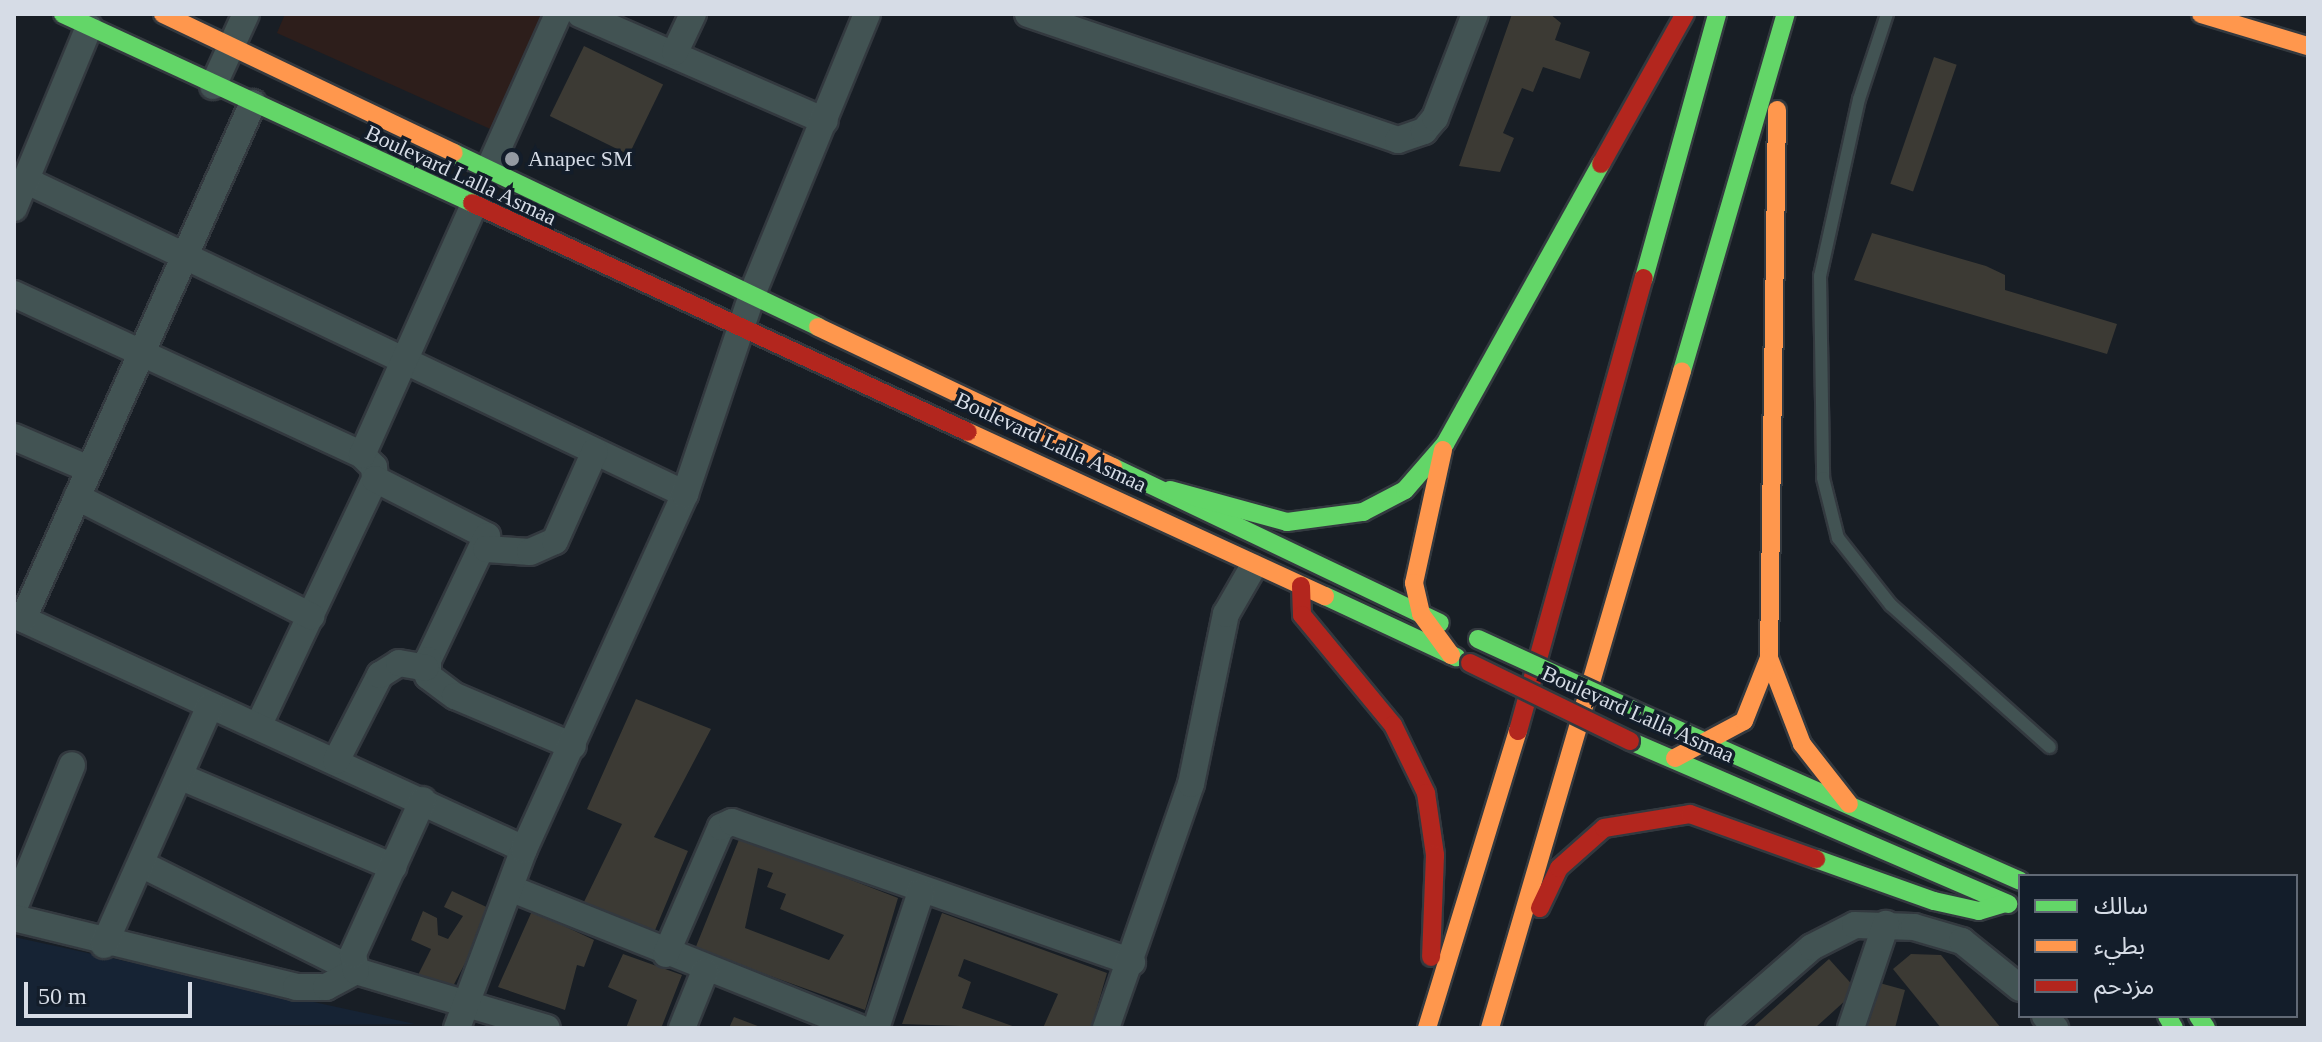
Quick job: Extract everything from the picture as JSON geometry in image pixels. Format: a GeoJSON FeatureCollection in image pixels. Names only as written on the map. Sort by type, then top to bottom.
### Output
{"type":"FeatureCollection","features":[{"type":"Feature","properties":{"kind":"main road","name":"Boulevard Lalla Asmaa"},"geometry":{"type":"LineString","coordinates":[[63,14],[472,209],[1015,449],[1253,567],[1470,663],[1630,741],[2012,906]]}},
{"type":"Feature","properties":{"kind":"main road","name":"Boulevard Lalla Asmaa"},"geometry":{"type":"LineString","coordinates":[[163,14],[491,164],[1312,558],[1421,614],[2018,880]]}},
{"type":"Feature","properties":{"kind":"main road"},"geometry":{"type":"LineString","coordinates":[[1170,490],[1287,522],[1337,518],[1405,490],[1445,444],[1685,14]]}},
{"type":"Feature","properties":{"kind":"main road"},"geometry":{"type":"LineString","coordinates":[[1428,1023],[1525,710],[1717,14]]}},
{"type":"Feature","properties":{"kind":"main road"},"geometry":{"type":"LineString","coordinates":[[1491,1022],[1786,14]]}},
{"type":"Feature","properties":{"kind":"main road"},"geometry":{"type":"LineString","coordinates":[[1675,758],[1744,721],[1769,658],[1772,141],[1793,14]]}},
{"type":"Feature","properties":{"kind":"main road"},"geometry":{"type":"LineString","coordinates":[[2201,14],[2229,19],[2308,46]]}},
{"type":"Feature","properties":{"kind":"main road"},"geometry":{"type":"LineString","coordinates":[[1445,444],[1414,573],[1421,614],[1451,655]]}},
{"type":"Feature","properties":{"kind":"main road"},"geometry":{"type":"LineString","coordinates":[[1312,558],[1301,586],[1302,615],[1393,725],[1426,793],[1435,855],[1428,1023]]}},
{"type":"Feature","properties":{"kind":"main road"},"geometry":{"type":"LineString","coordinates":[[1769,658],[1802,744],[1849,804]]}},
{"type":"Feature","properties":{"kind":"main road"},"geometry":{"type":"LineString","coordinates":[[1491,1022],[1559,868],[1621,820],[1690,814],[1934,901],[1979,911],[2012,906]]}},
{"type":"Feature","properties":{"kind":"street"},"geometry":{"type":"LineString","coordinates":[[213,86],[246,14]]}},
{"type":"Feature","properties":{"kind":"street"},"geometry":{"type":"LineString","coordinates":[[491,164],[558,14]]}},
{"type":"Feature","properties":{"kind":"street"},"geometry":{"type":"LineString","coordinates":[[580,14],[675,52],[825,121]]}},
{"type":"Feature","properties":{"kind":"street"},"geometry":{"type":"LineString","coordinates":[[675,52],[693,14]]}},
{"type":"Feature","properties":{"kind":"street"},"geometry":{"type":"LineString","coordinates":[[461,1016],[512,889],[524,849],[685,494],[743,330],[753,292],[867,14]]}},
{"type":"Feature","properties":{"kind":"street"},"geometry":{"type":"LineString","coordinates":[[1028,14],[1398,140],[1424,131],[1435,118],[1475,14]]}},
{"type":"Feature","properties":{"kind":"street"},"geometry":{"type":"LineString","coordinates":[[14,208],[89,27]]}},
{"type":"Feature","properties":{"kind":"street"},"geometry":{"type":"LineString","coordinates":[[253,103],[77,497],[19,617],[524,849]]}},
{"type":"Feature","properties":{"kind":"street"},"geometry":{"type":"LineString","coordinates":[[25,180],[685,494]]}},
{"type":"Feature","properties":{"kind":"street"},"geometry":{"type":"LineString","coordinates":[[362,455],[472,209]]}},
{"type":"Feature","properties":{"kind":"street"},"geometry":{"type":"LineString","coordinates":[[14,294],[142,350],[362,455],[375,479],[481,528],[486,549],[426,668]]}},
{"type":"Feature","properties":{"kind":"street"},"geometry":{"type":"LineString","coordinates":[[14,437],[89,469]]}},
{"type":"Feature","properties":{"kind":"street"},"geometry":{"type":"LineString","coordinates":[[486,549],[530,552],[555,541],[595,451]]}},
{"type":"Feature","properties":{"kind":"street"},"geometry":{"type":"LineString","coordinates":[[258,726],[375,479]]}},
{"type":"Feature","properties":{"kind":"street"},"geometry":{"type":"LineString","coordinates":[[77,497],[311,616]]}},
{"type":"Feature","properties":{"kind":"street"},"geometry":{"type":"LineString","coordinates":[[1106,1028],[1132,962],[1191,784],[1226,614],[1253,567]]}},
{"type":"Feature","properties":{"kind":"street"},"geometry":{"type":"LineString","coordinates":[[336,761],[380,675],[399,663],[426,668],[455,696],[573,746]]}},
{"type":"Feature","properties":{"kind":"street"},"geometry":{"type":"LineString","coordinates":[[104,945],[210,706]]}},
{"type":"Feature","properties":{"kind":"street"},"geometry":{"type":"LineString","coordinates":[[14,908],[72,765]]}},
{"type":"Feature","properties":{"kind":"street"},"geometry":{"type":"LineString","coordinates":[[179,776],[393,867]]}},
{"type":"Feature","properties":{"kind":"street"},"geometry":{"type":"LineString","coordinates":[[356,971],[353,954],[423,800]]}},
{"type":"Feature","properties":{"kind":"street"},"geometry":{"type":"LineString","coordinates":[[666,954],[726,823],[1132,962]]}},
{"type":"Feature","properties":{"kind":"street"},"geometry":{"type":"LineString","coordinates":[[141,864],[356,971],[461,1016],[547,1028]]}},
{"type":"Feature","properties":{"kind":"street"},"geometry":{"type":"LineString","coordinates":[[512,889],[705,971],[859,1028]]}},
{"type":"Feature","properties":{"kind":"street"},"geometry":{"type":"LineString","coordinates":[[876,1028],[921,892]]}},
{"type":"Feature","properties":{"kind":"street"},"geometry":{"type":"LineString","coordinates":[[14,918],[104,945],[296,987],[326,987],[356,971]]}},
{"type":"Feature","properties":{"kind":"street"},"geometry":{"type":"LineString","coordinates":[[1719,1028],[1830,933],[1886,924],[1962,941],[2018,986]]}},
{"type":"Feature","properties":{"kind":"street"},"geometry":{"type":"LineString","coordinates":[[1848,1024],[1886,924]]}},
{"type":"Feature","properties":{"kind":"street"},"geometry":{"type":"LineString","coordinates":[[682,1028],[705,971]]}},
{"type":"Feature","properties":{"kind":"lane"},"geometry":{"type":"LineString","coordinates":[[1887,14],[1859,99],[1820,276],[1823,478],[1838,538],[1882,595],[2050,747]]}},
{"type":"Feature","properties":{"kind":"shaded area"},"geometry":{"type":"Polygon","coordinates":[[[285,14],[550,14],[497,132],[277,33],[285,14]]]}},
{"type":"Feature","properties":{"kind":"shaded area"},"geometry":{"type":"Polygon","coordinates":[[[14,937],[415,1024],[14,1028],[14,937]]]}},
{"type":"Feature","properties":{"kind":"building"},"geometry":{"type":"Polygon","coordinates":[[[1512,14],[1550,14],[1561,23],[1555,40],[1590,52],[1580,79],[1543,67],[1533,92],[1522,88],[1503,133],[1514,138],[1500,172],[1459,166],[1512,14]]]}},
{"type":"Feature","properties":{"kind":"building"},"geometry":{"type":"Polygon","coordinates":[[[584,46],[663,85],[629,155],[550,116],[584,46]]]}},
{"type":"Feature","properties":{"kind":"building"},"geometry":{"type":"Polygon","coordinates":[[[1934,57],[1957,65],[1913,192],[1890,184],[1934,57]]]}},
{"type":"Feature","properties":{"kind":"building"},"geometry":{"type":"Polygon","coordinates":[[[1872,233],[1986,266],[2005,275],[2005,290],[2117,324],[2107,354],[1854,280],[1872,233]]]}},
{"type":"Feature","properties":{"kind":"building"},"geometry":{"type":"Polygon","coordinates":[[[636,699],[711,729],[654,837],[688,851],[651,940],[581,908],[622,824],[587,809],[636,699]]]}},
{"type":"Feature","properties":{"kind":"building"},"geometry":{"type":"Polygon","coordinates":[[[740,837],[898,898],[865,1010],[695,949],[740,837]],[[758,868],[745,928],[829,960],[844,935],[780,909],[786,894],[767,887],[773,873],[758,868]]]}},
{"type":"Feature","properties":{"kind":"building"},"geometry":{"type":"Polygon","coordinates":[[[452,891],[493,910],[451,990],[417,977],[431,949],[411,940],[423,911],[437,918],[438,935],[448,939],[463,916],[444,907],[452,891]]]}},
{"type":"Feature","properties":{"kind":"building"},"geometry":{"type":"Polygon","coordinates":[[[532,911],[594,940],[584,967],[577,965],[565,1010],[498,987],[532,911]]]}},
{"type":"Feature","properties":{"kind":"building"},"geometry":{"type":"Polygon","coordinates":[[[942,913],[1107,973],[1091,1028],[1043,1028],[1058,994],[964,959],[958,976],[971,982],[962,1008],[1018,1028],[902,1024],[942,913]]]}},
{"type":"Feature","properties":{"kind":"building"},"geometry":{"type":"Polygon","coordinates":[[[623,954],[682,975],[662,1026],[626,1028],[637,1000],[608,987],[623,954]]]}},
{"type":"Feature","properties":{"kind":"building"},"geometry":{"type":"Polygon","coordinates":[[[1911,954],[1941,955],[2001,1028],[1941,1028],[1893,969],[1911,954]]]}},
{"type":"Feature","properties":{"kind":"building"},"geometry":{"type":"Polygon","coordinates":[[[1829,959],[1857,990],[1815,1028],[1752,1028],[1829,959]]]}},
{"type":"Feature","properties":{"kind":"building"},"geometry":{"type":"Polygon","coordinates":[[[1876,982],[1905,990],[1895,1028],[1864,1028],[1876,982]]]}},
{"type":"Feature","properties":{"kind":"building"},"geometry":{"type":"Polygon","coordinates":[[[734,1017],[763,1028],[729,1028],[734,1017]]]}},
{"type":"Feature","properties":{"kind":"traffic: fast"},"geometry":{"type":"LineString","coordinates":[[63,14],[472,203]]}},
{"type":"Feature","properties":{"kind":"traffic: fast"},"geometry":{"type":"LineString","coordinates":[[1644,278],[1717,14]]}},
{"type":"Feature","properties":{"kind":"traffic: fast"},"geometry":{"type":"LineString","coordinates":[[1682,371],[1786,14]]}},
{"type":"Feature","properties":{"kind":"traffic: fast"},"geometry":{"type":"LineString","coordinates":[[454,153],[818,327]]}},
{"type":"Feature","properties":{"kind":"traffic: fast"},"geometry":{"type":"LineString","coordinates":[[1170,490],[1287,522],[1363,512],[1405,490],[1445,444],[1601,164]]}},
{"type":"Feature","properties":{"kind":"traffic: fast"},"geometry":{"type":"LineString","coordinates":[[1113,467],[1440,623]]}},
{"type":"Feature","properties":{"kind":"traffic: fast"},"geometry":{"type":"LineString","coordinates":[[1325,596],[1456,657]]}},
{"type":"Feature","properties":{"kind":"traffic: fast"},"geometry":{"type":"LineString","coordinates":[[1478,639],[1633,710]]}},
{"type":"Feature","properties":{"kind":"traffic: fast"},"geometry":{"type":"LineString","coordinates":[[1633,710],[2018,880]]}},
{"type":"Feature","properties":{"kind":"traffic: fast"},"geometry":{"type":"LineString","coordinates":[[1630,741],[2008,904]]}},
{"type":"Feature","properties":{"kind":"traffic: fast"},"geometry":{"type":"LineString","coordinates":[[1816,859],[1934,901],[1979,911],[2005,903]]}},
{"type":"Feature","properties":{"kind":"traffic: fast"},"geometry":{"type":"LineString","coordinates":[[2168,1018],[2174,1028]]}},
{"type":"Feature","properties":{"kind":"traffic: fast"},"geometry":{"type":"LineString","coordinates":[[2199,1018],[2206,1028]]}},
{"type":"Feature","properties":{"kind":"traffic: slow"},"geometry":{"type":"LineString","coordinates":[[163,14],[454,153]]}},
{"type":"Feature","properties":{"kind":"traffic: slow"},"geometry":{"type":"LineString","coordinates":[[2201,14],[2308,46]]}},
{"type":"Feature","properties":{"kind":"traffic: slow"},"geometry":{"type":"LineString","coordinates":[[1777,110],[1769,658],[1802,744],[1849,804]]}},
{"type":"Feature","properties":{"kind":"traffic: slow"},"geometry":{"type":"LineString","coordinates":[[818,327],[1113,467]]}},
{"type":"Feature","properties":{"kind":"traffic: slow"},"geometry":{"type":"LineString","coordinates":[[1490,1028],[1682,371]]}},
{"type":"Feature","properties":{"kind":"traffic: slow"},"geometry":{"type":"LineString","coordinates":[[968,432],[1325,596]]}},
{"type":"Feature","properties":{"kind":"traffic: slow"},"geometry":{"type":"LineString","coordinates":[[1443,450],[1414,583],[1421,614],[1451,655]]}},
{"type":"Feature","properties":{"kind":"traffic: slow"},"geometry":{"type":"LineString","coordinates":[[1675,758],[1744,721],[1769,658]]}},
{"type":"Feature","properties":{"kind":"traffic: slow"},"geometry":{"type":"LineString","coordinates":[[1427,1028],[1518,731]]}},
{"type":"Feature","properties":{"kind":"traffic: jam"},"geometry":{"type":"LineString","coordinates":[[1601,164],[1685,14]]}},
{"type":"Feature","properties":{"kind":"traffic: jam"},"geometry":{"type":"LineString","coordinates":[[472,203],[968,432]]}},
{"type":"Feature","properties":{"kind":"traffic: jam"},"geometry":{"type":"LineString","coordinates":[[1518,731],[1644,278]]}},
{"type":"Feature","properties":{"kind":"traffic: jam"},"geometry":{"type":"LineString","coordinates":[[1301,586],[1302,615],[1393,725],[1426,793],[1435,855],[1431,957]]}},
{"type":"Feature","properties":{"kind":"traffic: jam"},"geometry":{"type":"LineString","coordinates":[[1470,663],[1630,741]]}},
{"type":"Feature","properties":{"kind":"traffic: jam"},"geometry":{"type":"LineString","coordinates":[[1540,908],[1559,868],[1604,828],[1690,814],[1816,859]]}},
{"type":"Feature","properties":{"kind":"place","name":"Anapec SM"},"geometry":{"type":"Point","coordinates":[512,159]}}]}
